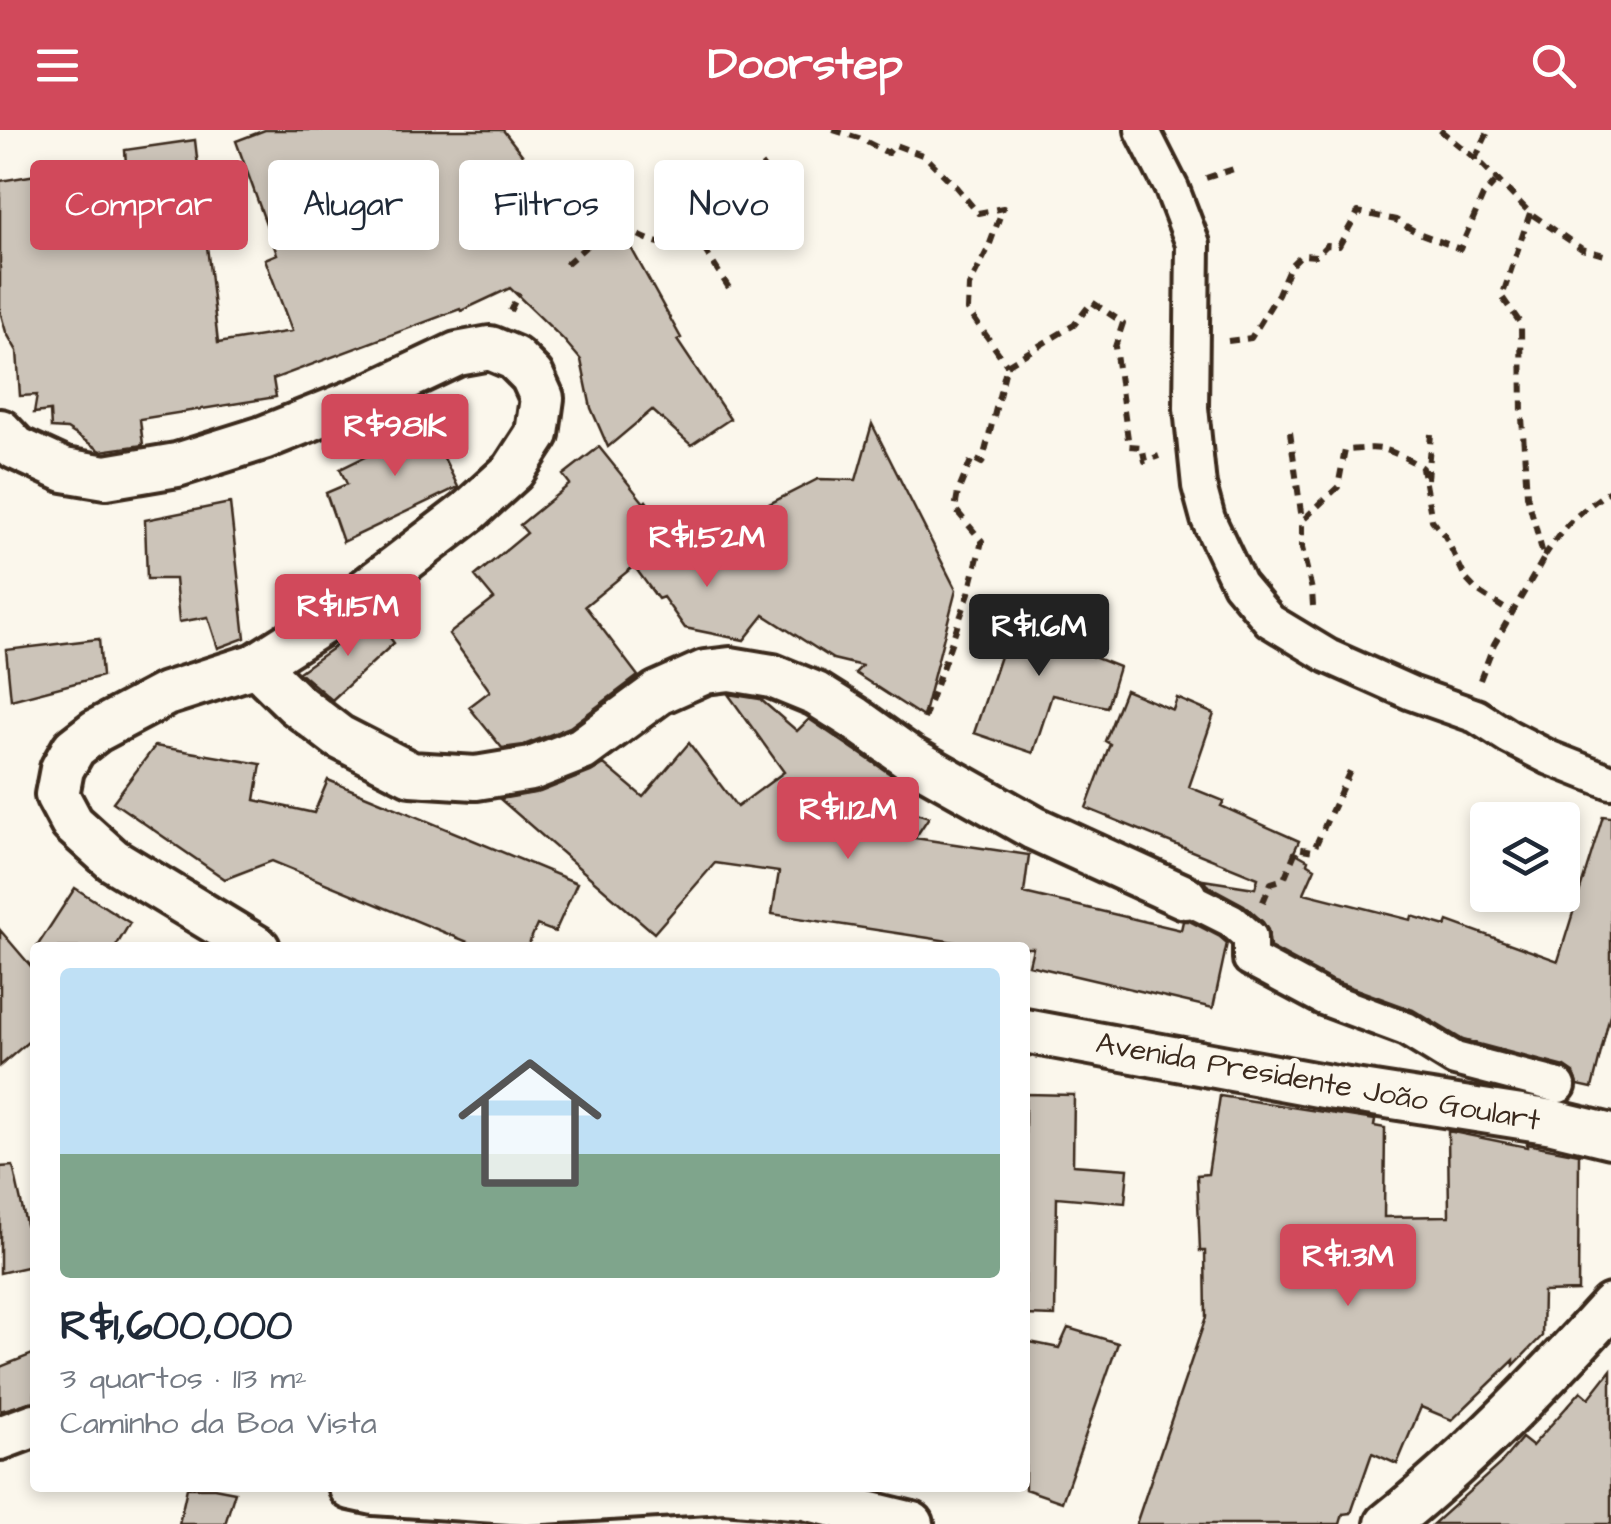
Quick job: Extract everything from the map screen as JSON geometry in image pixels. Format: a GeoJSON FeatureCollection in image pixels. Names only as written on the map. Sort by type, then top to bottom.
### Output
{"type":"FeatureCollection","features":[{"type":"Feature","properties":{"kind":"street"},"geometry":{"type":"LineString","coordinates":[[1142,130],[1172,189],[1193,244],[1190,367],[1199,486],[1208,518],[1238,584],[1270,620],[1328,656],[1411,693],[1476,716],[1509,738],[1611,782]]}},
{"type":"Feature","properties":{"kind":"street"},"geometry":{"type":"LineString","coordinates":[[0,431],[16,448],[64,470],[106,477],[176,465],[263,438],[368,396],[457,354],[490,348],[514,358],[532,376],[542,398],[537,434],[513,470],[468,512],[327,620],[256,665],[166,694],[96,732],[74,748],[62,769],[57,794],[72,823],[113,860],[248,942]]}},
{"type":"Feature","properties":{"kind":"street"},"geometry":{"type":"LineString","coordinates":[[256,665],[339,738],[411,774],[476,778],[532,768],[582,748],[658,693],[705,672],[730,669],[772,676],[816,694],[910,758],[1034,828],[1231,920],[1250,937],[1250,958],[1324,998],[1406,1029],[1455,1059],[1559,1086]]}},
{"type":"Feature","properties":{"kind":"street","name":"Avenida Presidente João Goulart"},"geometry":{"type":"LineString","coordinates":[[1030,1033],[1335,1088],[1553,1122],[1611,1136]]}},
{"type":"Feature","properties":{"kind":"street"},"geometry":{"type":"LineString","coordinates":[[1386,1524],[1476,1444],[1611,1306]]}},
{"type":"Feature","properties":{"kind":"street"},"geometry":{"type":"LineString","coordinates":[[0,1438],[30,1427]]}},
{"type":"Feature","properties":{"kind":"street"},"geometry":{"type":"LineString","coordinates":[[369,1492],[526,1503],[708,1492]]}},
{"type":"Feature","properties":{"kind":"street"},"geometry":{"type":"LineString","coordinates":[[736,1492],[805,1498],[912,1524]]}},
{"type":"Feature","properties":{"kind":"path"},"geometry":{"type":"LineString","coordinates":[[833,130],[860,134],[888,153],[895,145],[925,156],[978,213],[1004,208],[970,286],[968,310],[1007,365]]}},
{"type":"Feature","properties":{"kind":"path"},"geometry":{"type":"LineString","coordinates":[[1440,130],[1530,214],[1582,249],[1611,257]]}},
{"type":"Feature","properties":{"kind":"path"},"geometry":{"type":"LineString","coordinates":[[1475,159],[1489,130]]}},
{"type":"Feature","properties":{"kind":"path"},"geometry":{"type":"LineString","coordinates":[[1192,340],[1251,338],[1290,266],[1301,255],[1316,256],[1327,245],[1340,246],[1358,212],[1396,220],[1460,248],[1482,196],[1497,180]]}},
{"type":"Feature","properties":{"kind":"path"},"geometry":{"type":"LineString","coordinates":[[1530,214],[1502,298],[1521,324],[1526,495],[1544,558]]}},
{"type":"Feature","properties":{"kind":"path"},"geometry":{"type":"LineString","coordinates":[[566,264],[604,230],[620,224],[654,242]]}},
{"type":"Feature","properties":{"kind":"path"},"geometry":{"type":"LineString","coordinates":[[705,250],[729,288]]}},
{"type":"Feature","properties":{"kind":"path"},"geometry":{"type":"LineString","coordinates":[[910,758],[969,593],[982,541],[954,509],[972,458],[982,463],[1007,365],[1074,324],[1092,302],[1123,323],[1115,347],[1129,446],[1142,447],[1145,461],[1194,443]]}},
{"type":"Feature","properties":{"kind":"path"},"geometry":{"type":"LineString","coordinates":[[1290,432],[1302,548],[1313,606],[1290,634]]}},
{"type":"Feature","properties":{"kind":"path"},"geometry":{"type":"LineString","coordinates":[[1426,490],[1431,434]]}},
{"type":"Feature","properties":{"kind":"path"},"geometry":{"type":"LineString","coordinates":[[1302,521],[1338,487],[1345,450],[1383,449],[1412,460],[1422,468],[1432,520],[1445,536],[1466,579],[1512,614]]}},
{"type":"Feature","properties":{"kind":"path"},"geometry":{"type":"LineString","coordinates":[[1476,716],[1481,675],[1494,644],[1561,530],[1584,509],[1608,492],[1611,494]]}},
{"type":"Feature","properties":{"kind":"path"},"geometry":{"type":"LineString","coordinates":[[1260,909],[1271,883],[1284,879],[1297,848],[1313,851],[1350,771]]}},
{"type":"Feature","properties":{"kind":"building"},"geometry":{"type":"Polygon","coordinates":[[[265,130],[503,130],[526,160],[459,160],[459,250],[632,250],[681,338],[677,340],[730,419],[691,445],[652,410],[608,447],[591,408],[581,360],[510,288],[461,311],[273,379],[276,397],[140,419],[143,445],[101,451],[67,429],[51,428],[50,411],[34,413],[37,395],[20,396],[17,351],[0,311],[0,181],[30,176],[30,250],[207,250],[218,343],[292,331],[265,259],[277,254],[276,250],[439,250],[439,160],[268,160],[268,229],[248,174],[248,160],[243,160],[236,141],[265,130]]]}},
{"type":"Feature","properties":{"kind":"building"},"geometry":{"type":"Polygon","coordinates":[[[195,140],[197,160],[126,160],[125,150],[195,140]]]}},
{"type":"Feature","properties":{"kind":"building"},"geometry":{"type":"Polygon","coordinates":[[[441,414],[461,449],[444,458],[458,487],[343,542],[326,493],[347,484],[340,469],[441,414]]]}},
{"type":"Feature","properties":{"kind":"building"},"geometry":{"type":"Polygon","coordinates":[[[872,424],[956,590],[923,717],[855,673],[862,666],[833,659],[764,615],[744,640],[685,628],[634,566],[585,606],[638,676],[570,727],[524,745],[502,748],[469,707],[490,691],[449,634],[494,599],[475,576],[527,533],[520,525],[570,484],[563,475],[599,447],[681,549],[818,479],[856,480],[872,424]]]}},
{"type":"Feature","properties":{"kind":"building"},"geometry":{"type":"Polygon","coordinates":[[[230,503],[245,638],[218,648],[208,617],[179,622],[175,579],[147,579],[145,520],[230,503]]]}},
{"type":"Feature","properties":{"kind":"building"},"geometry":{"type":"Polygon","coordinates":[[[1017,606],[1076,626],[1068,647],[1119,667],[1107,707],[1052,695],[1033,753],[974,733],[1017,606]]]}},
{"type":"Feature","properties":{"kind":"building"},"geometry":{"type":"Polygon","coordinates":[[[375,618],[394,643],[332,700],[299,672],[375,618]]]}},
{"type":"Feature","properties":{"kind":"building"},"geometry":{"type":"Polygon","coordinates":[[[99,639],[102,676],[11,700],[6,650],[99,639]]]}},
{"type":"Feature","properties":{"kind":"building"},"geometry":{"type":"Polygon","coordinates":[[[1125,690],[1173,710],[1177,698],[1214,714],[1189,787],[1299,841],[1294,852],[1315,868],[1304,893],[1411,920],[1412,916],[1446,926],[1448,921],[1558,961],[1573,912],[1580,912],[1580,890],[1603,816],[1611,817],[1611,1011],[1592,1088],[1578,1085],[1574,1073],[1565,1067],[1463,1040],[1413,1010],[1331,980],[1270,947],[1263,922],[1244,905],[1203,880],[1255,888],[1258,878],[1086,808],[1110,744],[1105,741],[1125,690]]]}},
{"type":"Feature","properties":{"kind":"building"},"geometry":{"type":"Polygon","coordinates":[[[728,694],[760,699],[797,731],[809,719],[905,784],[899,808],[929,817],[915,838],[1029,855],[1024,893],[1181,930],[1183,921],[1189,921],[1220,937],[1227,943],[1213,1008],[1030,965],[1030,942],[955,942],[772,914],[779,872],[715,863],[654,933],[500,799],[540,792],[604,764],[643,797],[689,743],[737,807],[784,772],[728,694]]]}},
{"type":"Feature","properties":{"kind":"building"},"geometry":{"type":"Polygon","coordinates":[[[155,746],[261,764],[255,800],[314,813],[328,780],[577,883],[555,932],[537,925],[530,942],[468,942],[272,861],[225,879],[113,802],[155,746]]]}},
{"type":"Feature","properties":{"kind":"building"},"geometry":{"type":"Polygon","coordinates":[[[75,888],[130,923],[119,942],[40,942],[75,888]]]}},
{"type":"Feature","properties":{"kind":"building"},"geometry":{"type":"Polygon","coordinates":[[[0,930],[30,965],[30,1040],[0,1066],[0,930]]]}},
{"type":"Feature","properties":{"kind":"building"},"geometry":{"type":"Polygon","coordinates":[[[1030,1094],[1074,1095],[1073,1165],[1128,1169],[1125,1203],[1057,1197],[1055,1316],[1030,1315],[1030,1094]]]}},
{"type":"Feature","properties":{"kind":"building"},"geometry":{"type":"Polygon","coordinates":[[[1220,1096],[1375,1120],[1374,1126],[1385,1128],[1384,1217],[1449,1216],[1448,1131],[1579,1154],[1578,1291],[1543,1292],[1542,1336],[1452,1420],[1421,1407],[1397,1464],[1372,1453],[1351,1513],[1343,1514],[1340,1524],[1136,1524],[1206,1317],[1205,1251],[1200,1251],[1197,1175],[1208,1174],[1220,1096]]]}},
{"type":"Feature","properties":{"kind":"building"},"geometry":{"type":"Polygon","coordinates":[[[13,1166],[30,1242],[30,1266],[0,1273],[0,1167],[13,1166]]]}},
{"type":"Feature","properties":{"kind":"building"},"geometry":{"type":"Polygon","coordinates":[[[1068,1328],[1118,1343],[1062,1502],[1030,1491],[1030,1342],[1059,1348],[1068,1328]]]}},
{"type":"Feature","properties":{"kind":"building"},"geometry":{"type":"Polygon","coordinates":[[[30,1355],[30,1402],[0,1411],[0,1367],[30,1355]]]}},
{"type":"Feature","properties":{"kind":"building"},"geometry":{"type":"Polygon","coordinates":[[[1611,1370],[1611,1524],[1433,1524],[1500,1464],[1522,1438],[1532,1446],[1581,1391],[1589,1398],[1611,1370]]]}},
{"type":"Feature","properties":{"kind":"building"},"geometry":{"type":"Polygon","coordinates":[[[186,1492],[235,1492],[225,1524],[179,1524],[186,1492]]]}}]}
